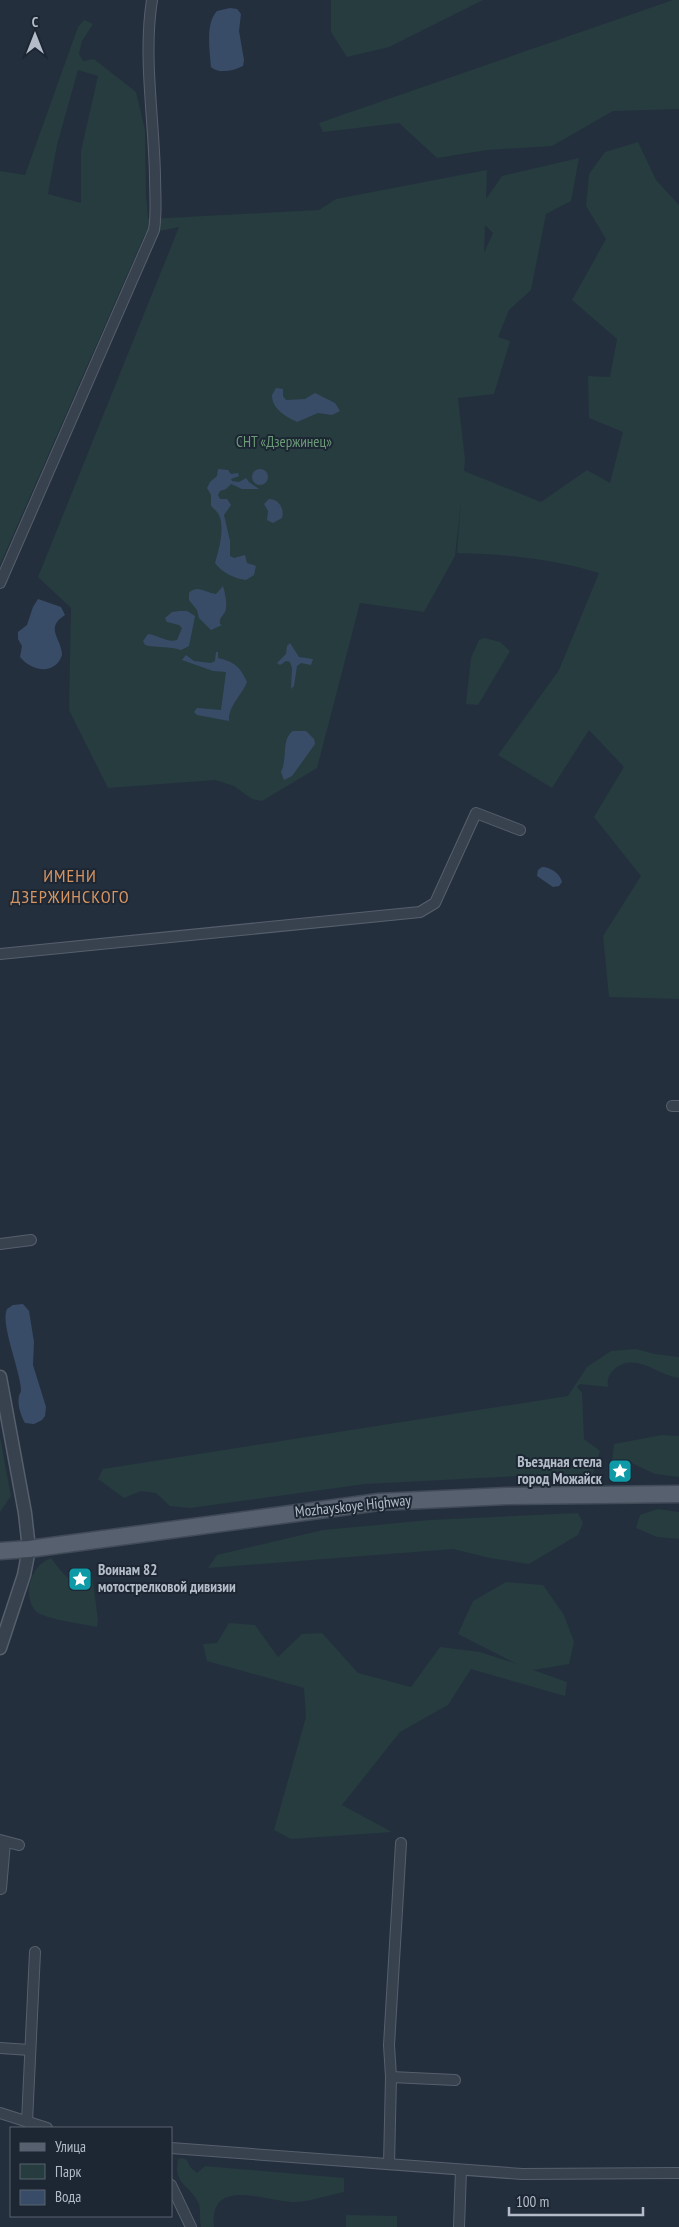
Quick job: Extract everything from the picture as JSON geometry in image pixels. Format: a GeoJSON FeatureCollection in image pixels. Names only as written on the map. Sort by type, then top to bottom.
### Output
{"type":"FeatureCollection","features":[{"type":"Feature","properties":{"kind":"main road","name":"Mozhayskoye Highway"},"geometry":{"type":"LineString","coordinates":[[0,1551],[30,1549],[379,1502],[498,1496],[679,1494]]}},
{"type":"Feature","properties":{"kind":"street"},"geometry":{"type":"LineString","coordinates":[[0,583],[154,230],[156,209],[149,26],[153,2]]}},
{"type":"Feature","properties":{"kind":"street"},"geometry":{"type":"LineString","coordinates":[[0,954],[420,912],[435,903],[476,813],[520,830]]}},
{"type":"Feature","properties":{"kind":"street"},"geometry":{"type":"LineString","coordinates":[[0,1244],[31,1240]]}},
{"type":"Feature","properties":{"kind":"street"},"geometry":{"type":"LineString","coordinates":[[0,1377],[30,1549],[24,1575],[0,1648]]}},
{"type":"Feature","properties":{"kind":"street"},"geometry":{"type":"LineString","coordinates":[[1,1889],[2,1841],[19,1845]]}},
{"type":"Feature","properties":{"kind":"street"},"geometry":{"type":"LineString","coordinates":[[389,2164],[391,2077],[389,2045],[401,1843]]}},
{"type":"Feature","properties":{"kind":"street"},"geometry":{"type":"LineString","coordinates":[[27,2122],[35,1952]]}},
{"type":"Feature","properties":{"kind":"street"},"geometry":{"type":"LineString","coordinates":[[0,2048],[30,2050]]}},
{"type":"Feature","properties":{"kind":"street"},"geometry":{"type":"LineString","coordinates":[[391,2077],[455,2080]]}},
{"type":"Feature","properties":{"kind":"street"},"geometry":{"type":"LineString","coordinates":[[0,2113],[44,2127]]}},
{"type":"Feature","properties":{"kind":"street"},"geometry":{"type":"LineString","coordinates":[[172,2148],[522,2174],[679,2172]]}},
{"type":"Feature","properties":{"kind":"street"},"geometry":{"type":"LineString","coordinates":[[459,2227],[461,2170]]}},
{"type":"Feature","properties":{"kind":"street"},"geometry":{"type":"LineString","coordinates":[[172,2186],[191,2227]]}},
{"type":"Feature","properties":{"kind":"green space"},"geometry":{"type":"Polygon","coordinates":[[[331,0],[483,0],[389,47],[347,57],[331,32],[331,0]]]}},
{"type":"Feature","properties":{"kind":"green space"},"geometry":{"type":"Polygon","coordinates":[[[673,0],[679,0],[679,109],[613,111],[552,146],[487,150],[437,158],[399,123],[323,132],[319,123],[673,0]]]}},
{"type":"Feature","properties":{"kind":"green space","name":"СНТ «Дзержинец»"},"geometry":{"type":"Polygon","coordinates":[[[84,20],[93,24],[82,41],[79,54],[83,61],[94,59],[136,92],[145,130],[148,219],[319,210],[336,199],[487,170],[486,199],[502,176],[579,158],[571,201],[546,214],[531,290],[509,310],[498,337],[510,341],[494,394],[458,398],[465,460],[464,471],[541,502],[587,470],[610,483],[623,432],[589,418],[588,376],[610,377],[617,339],[572,300],[606,239],[586,206],[589,174],[605,152],[638,142],[656,180],[679,205],[679,999],[609,997],[603,936],[641,876],[594,817],[624,767],[589,730],[552,788],[498,755],[559,670],[599,573],[529,558],[457,553],[461,502],[455,556],[424,612],[360,603],[317,768],[262,801],[252,799],[234,786],[215,780],[108,788],[69,710],[71,608],[38,577],[179,227],[145,234],[0,565],[0,171],[25,175],[78,27],[84,20]],[[78,70],[57,145],[48,194],[81,203],[81,151],[98,76],[78,70]],[[485,225],[484,253],[493,233],[485,225]]]}},
{"type":"Feature","properties":{"kind":"green space"},"geometry":{"type":"Polygon","coordinates":[[[484,638],[500,642],[510,651],[478,705],[466,704],[471,658],[479,640],[484,638]]]}},
{"type":"Feature","properties":{"kind":"green space"},"geometry":{"type":"Polygon","coordinates":[[[636,1349],[679,1357],[679,1378],[632,1362],[625,1363],[614,1369],[609,1376],[608,1387],[580,1384],[577,1387],[582,1393],[584,1439],[600,1451],[592,1476],[519,1476],[365,1484],[190,1508],[170,1506],[156,1493],[141,1491],[124,1498],[98,1479],[103,1469],[568,1396],[587,1367],[611,1351],[636,1349]]]}},
{"type":"Feature","properties":{"kind":"green space"},"geometry":{"type":"Polygon","coordinates":[[[662,1435],[679,1436],[679,1477],[655,1474],[623,1459],[618,1460],[615,1468],[612,1462],[614,1444],[662,1435]]]}},
{"type":"Feature","properties":{"kind":"green space"},"geometry":{"type":"Polygon","coordinates":[[[0,1437],[11,1496],[0,1512],[0,1437]]]}},
{"type":"Feature","properties":{"kind":"green space"},"geometry":{"type":"Polygon","coordinates":[[[658,1509],[679,1512],[679,1539],[657,1537],[636,1528],[640,1515],[658,1509]]]}},
{"type":"Feature","properties":{"kind":"green space"},"geometry":{"type":"Polygon","coordinates":[[[578,1513],[583,1523],[578,1535],[529,1564],[490,1558],[453,1549],[208,1568],[217,1555],[323,1530],[430,1520],[578,1513]]]}},
{"type":"Feature","properties":{"kind":"green space"},"geometry":{"type":"Polygon","coordinates":[[[51,1558],[66,1576],[76,1583],[87,1585],[85,1573],[88,1569],[92,1575],[98,1620],[97,1627],[40,1614],[32,1605],[29,1587],[32,1578],[40,1565],[51,1558]]]}},
{"type":"Feature","properties":{"kind":"green space"},"geometry":{"type":"Polygon","coordinates":[[[506,1582],[543,1585],[564,1615],[574,1642],[569,1664],[533,1670],[567,1682],[565,1696],[471,1669],[448,1705],[400,1732],[342,1805],[392,1832],[291,1839],[274,1830],[306,1717],[304,1688],[207,1661],[203,1644],[217,1643],[229,1623],[255,1625],[278,1657],[302,1634],[322,1633],[358,1673],[411,1687],[440,1647],[480,1652],[517,1664],[458,1634],[473,1601],[506,1582]]]}},
{"type":"Feature","properties":{"kind":"green space"},"geometry":{"type":"Polygon","coordinates":[[[178,2159],[187,2160],[190,2167],[197,2173],[205,2166],[344,2178],[344,2192],[297,2202],[253,2196],[229,2196],[220,2201],[215,2211],[214,2227],[201,2227],[199,2204],[178,2175],[178,2159]]]}},
{"type":"Feature","properties":{"kind":"green space"},"geometry":{"type":"Polygon","coordinates":[[[346,2215],[397,2216],[397,2227],[346,2227],[346,2215]]]}},
{"type":"Feature","properties":{"kind":"water"},"geometry":{"type":"Polygon","coordinates":[[[230,8],[237,9],[241,14],[239,31],[244,60],[243,66],[222,71],[211,67],[210,30],[213,16],[217,11],[230,8]]]}},
{"type":"Feature","properties":{"kind":"water"},"geometry":{"type":"Polygon","coordinates":[[[276,388],[283,389],[283,396],[286,400],[305,399],[315,393],[335,403],[340,411],[332,415],[318,413],[297,422],[284,415],[274,404],[272,395],[276,388]]]}},
{"type":"Feature","properties":{"kind":"water"},"geometry":{"type":"Polygon","coordinates":[[[218,469],[228,470],[231,474],[238,473],[239,476],[231,479],[232,481],[239,482],[246,478],[259,489],[242,489],[231,484],[226,489],[220,491],[218,495],[220,499],[227,499],[231,505],[224,515],[230,541],[230,556],[234,558],[245,555],[247,563],[256,566],[254,575],[246,580],[229,574],[215,563],[220,546],[221,520],[211,506],[211,495],[207,488],[210,482],[217,476],[218,469]]]}},
{"type":"Feature","properties":{"kind":"water"},"geometry":{"type":"Polygon","coordinates":[[[260,469],[266,471],[268,477],[266,483],[260,485],[254,483],[252,477],[254,471],[260,469]]]}},
{"type":"Feature","properties":{"kind":"water"},"geometry":{"type":"Polygon","coordinates":[[[269,499],[278,502],[283,514],[282,518],[273,523],[267,520],[268,511],[264,504],[269,499]]]}},
{"type":"Feature","properties":{"kind":"water"},"geometry":{"type":"Polygon","coordinates":[[[223,586],[226,606],[220,620],[222,625],[211,630],[199,618],[197,610],[189,600],[189,593],[192,590],[198,589],[216,594],[223,586]]]}},
{"type":"Feature","properties":{"kind":"water"},"geometry":{"type":"Polygon","coordinates":[[[38,599],[61,607],[65,615],[56,624],[55,629],[62,655],[59,662],[49,669],[30,666],[20,657],[22,646],[18,639],[18,632],[27,625],[38,599]]]}},
{"type":"Feature","properties":{"kind":"water"},"geometry":{"type":"Polygon","coordinates":[[[187,611],[195,616],[189,646],[181,650],[145,645],[143,641],[148,634],[173,641],[177,640],[182,628],[179,625],[167,622],[165,618],[172,612],[187,611]]]}},
{"type":"Feature","properties":{"kind":"water"},"geometry":{"type":"Polygon","coordinates":[[[290,643],[299,657],[313,659],[311,665],[301,663],[297,666],[294,686],[291,689],[292,668],[290,662],[286,661],[280,665],[277,663],[286,654],[287,646],[290,643]]]}},
{"type":"Feature","properties":{"kind":"water"},"geometry":{"type":"Polygon","coordinates":[[[216,652],[218,652],[218,658],[229,661],[236,666],[242,672],[247,682],[233,705],[229,721],[197,715],[194,712],[197,708],[221,710],[226,672],[213,671],[182,660],[186,655],[194,661],[211,663],[215,661],[216,652]]]}},
{"type":"Feature","properties":{"kind":"water"},"geometry":{"type":"Polygon","coordinates":[[[293,731],[306,731],[314,739],[315,744],[292,776],[284,780],[281,772],[286,744],[289,734],[293,731]]]}},
{"type":"Feature","properties":{"kind":"water"},"geometry":{"type":"Polygon","coordinates":[[[542,867],[549,868],[557,874],[562,882],[559,886],[553,887],[537,876],[538,870],[542,867]]]}},
{"type":"Feature","properties":{"kind":"water"},"geometry":{"type":"Polygon","coordinates":[[[23,1304],[29,1311],[34,1342],[33,1365],[46,1407],[45,1416],[34,1424],[25,1423],[20,1410],[20,1381],[6,1325],[7,1309],[13,1305],[23,1304]]]}},
{"type":"Feature","properties":{"kind":"place","name":"Въездная стела город Можайск"},"geometry":{"type":"Point","coordinates":[620,1471]}},
{"type":"Feature","properties":{"kind":"place","name":"Воинам 82 мотострелковой дивизии"},"geometry":{"type":"Point","coordinates":[80,1579]}},
{"type":"Feature","properties":{"kind":"district","name":"ИМЕНИ ДЗЕРЖИНСКОГО"},"geometry":{"type":"Point","coordinates":[70,886]}}]}
